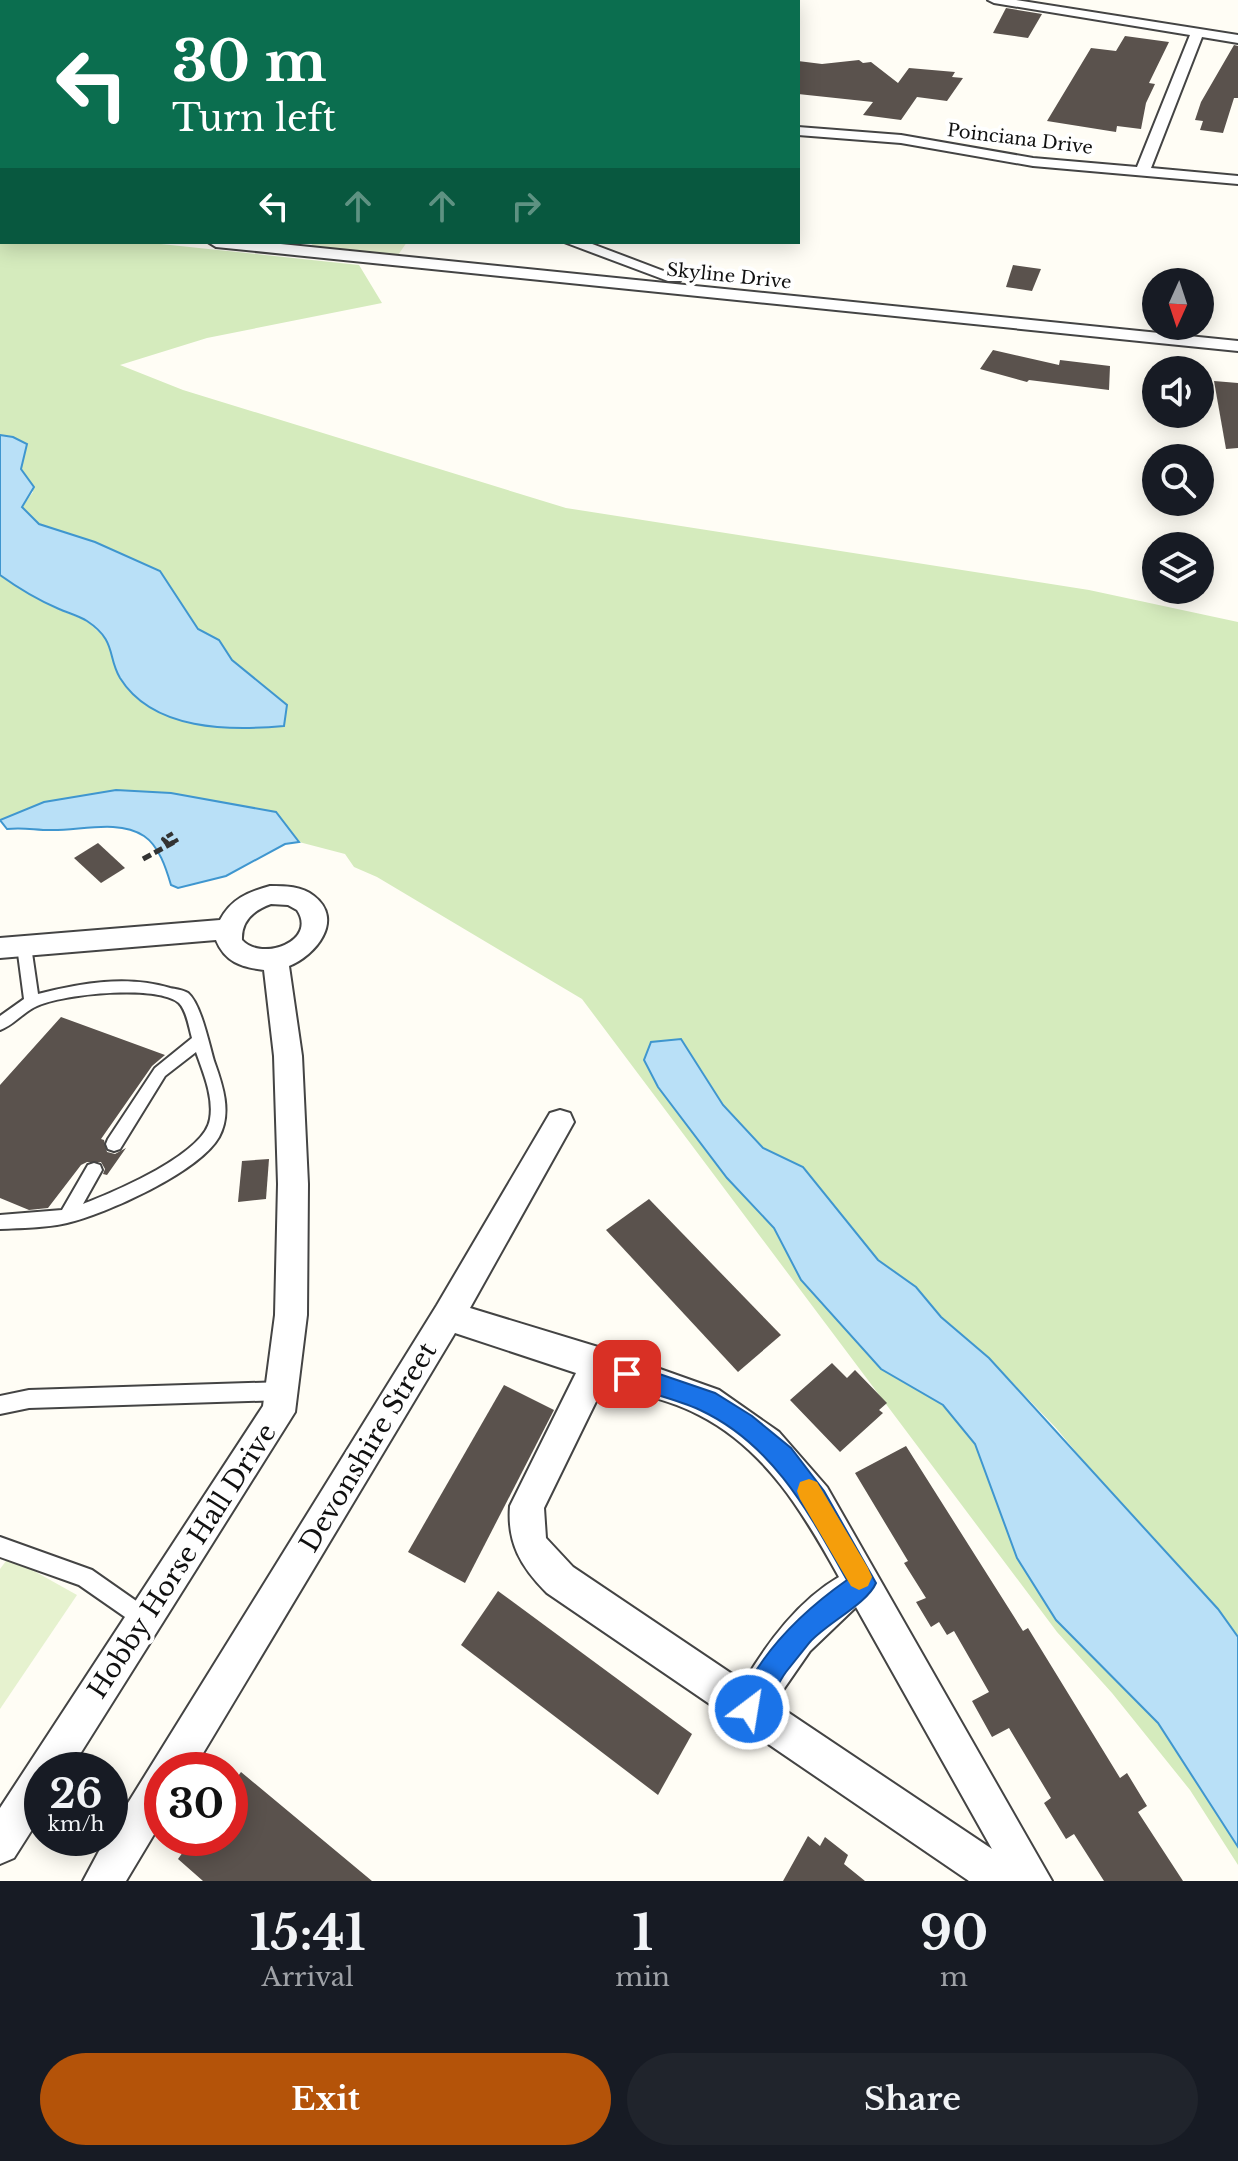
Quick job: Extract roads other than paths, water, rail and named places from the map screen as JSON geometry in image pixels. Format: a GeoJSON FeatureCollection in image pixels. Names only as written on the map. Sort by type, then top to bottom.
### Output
{"type":"FeatureCollection","features":[{"type":"Feature","properties":{"kind":"street"},"geometry":{"type":"LineString","coordinates":[[994,0],[1238,39]]}},
{"type":"Feature","properties":{"kind":"street"},"geometry":{"type":"LineString","coordinates":[[1143,170],[1197,33]]}},
{"type":"Feature","properties":{"kind":"street","name":"Poinciana Drive"},"geometry":{"type":"LineString","coordinates":[[800,131],[901,139],[1033,162],[1238,180]]}},
{"type":"Feature","properties":{"kind":"street","name":"Skyline Drive"},"geometry":{"type":"LineString","coordinates":[[235,244],[781,302],[1238,346]]}},
{"type":"Feature","properties":{"kind":"street"},"geometry":{"type":"LineString","coordinates":[[577,244],[647,271],[781,302]]}},
{"type":"Feature","properties":{"kind":"street"},"geometry":{"type":"LineString","coordinates":[[293,896],[306,903],[316,917],[313,936],[295,953],[275,960],[256,960],[240,954],[229,941],[228,929],[242,906],[262,897],[293,896]]}},
{"type":"Feature","properties":{"kind":"street"},"geometry":{"type":"LineString","coordinates":[[12,947],[126,935],[228,929]]}},
{"type":"Feature","properties":{"kind":"street","name":"Hobby Horse Hall Drive"},"geometry":{"type":"LineString","coordinates":[[60,1752],[278,1412],[283,1391],[293,1273],[293,1158],[287,1022],[275,960]]}},
{"type":"Feature","properties":{"kind":"street","name":"Devonshire Street"},"geometry":{"type":"LineString","coordinates":[[182,1752],[448,1316],[560,1122]]}},
{"type":"Feature","properties":{"kind":"street"},"geometry":{"type":"LineString","coordinates":[[448,1316],[707,1401],[744,1424],[783,1457],[815,1499],[1032,1881]]}},
{"type":"Feature","properties":{"kind":"street"},"geometry":{"type":"LineString","coordinates":[[598,1363],[527,1506],[524,1532],[535,1555],[560,1580],[1004,1881]]}},
{"type":"Feature","properties":{"kind":"street"},"geometry":{"type":"LineString","coordinates":[[749,1709],[775,1665],[804,1630],[863,1583]]}},
{"type":"Feature","properties":{"kind":"street"},"geometry":{"type":"LineString","coordinates":[[0,1844],[24,1807]]}},
{"type":"Feature","properties":{"kind":"street"},"geometry":{"type":"LineString","coordinates":[[103,1881],[144,1814]]}},
{"type":"Feature","properties":{"kind":"lane"},"geometry":{"type":"LineString","coordinates":[[12,947],[32,1001]]}},
{"type":"Feature","properties":{"kind":"lane"},"geometry":{"type":"LineString","coordinates":[[0,1024],[32,1001],[79,989],[149,987],[182,997],[191,1009],[198,1042],[219,1103],[218,1126],[196,1153],[159,1178],[68,1215],[0,1222]]}},
{"type":"Feature","properties":{"kind":"lane"},"geometry":{"type":"LineString","coordinates":[[114,1144],[160,1072],[198,1042]]}},
{"type":"Feature","properties":{"kind":"lane"},"geometry":{"type":"LineString","coordinates":[[68,1215],[94,1170]]}},
{"type":"Feature","properties":{"kind":"lane"},"geometry":{"type":"LineString","coordinates":[[0,1405],[29,1399],[283,1391]]}},
{"type":"Feature","properties":{"kind":"lane"},"geometry":{"type":"LineString","coordinates":[[0,1547],[85,1577],[145,1619]]}},
{"type":"Feature","properties":{"kind":"water"},"geometry":{"type":"Polygon","coordinates":[[[0,435],[27,444],[21,469],[34,487],[22,507],[39,524],[95,542],[160,571],[198,629],[219,640],[232,660],[287,705],[284,726],[217,727],[172,718],[152,709],[134,695],[120,678],[107,642],[96,628],[84,619],[36,598],[0,575],[0,435]]]}},
{"type":"Feature","properties":{"kind":"water"},"geometry":{"type":"Polygon","coordinates":[[[116,790],[171,793],[276,812],[299,842],[285,844],[226,876],[178,888],[171,885],[154,845],[134,831],[110,827],[7,829],[0,820],[44,802],[116,790]]]}},
{"type":"Feature","properties":{"kind":"water"},"geometry":{"type":"Polygon","coordinates":[[[681,1039],[723,1105],[763,1148],[803,1167],[878,1260],[916,1287],[941,1317],[989,1358],[1218,1609],[1238,1637],[1238,1847],[1158,1723],[1056,1620],[1017,1558],[975,1444],[943,1405],[881,1369],[801,1280],[774,1228],[727,1178],[658,1087],[644,1060],[651,1042],[681,1039]]]}}]}
